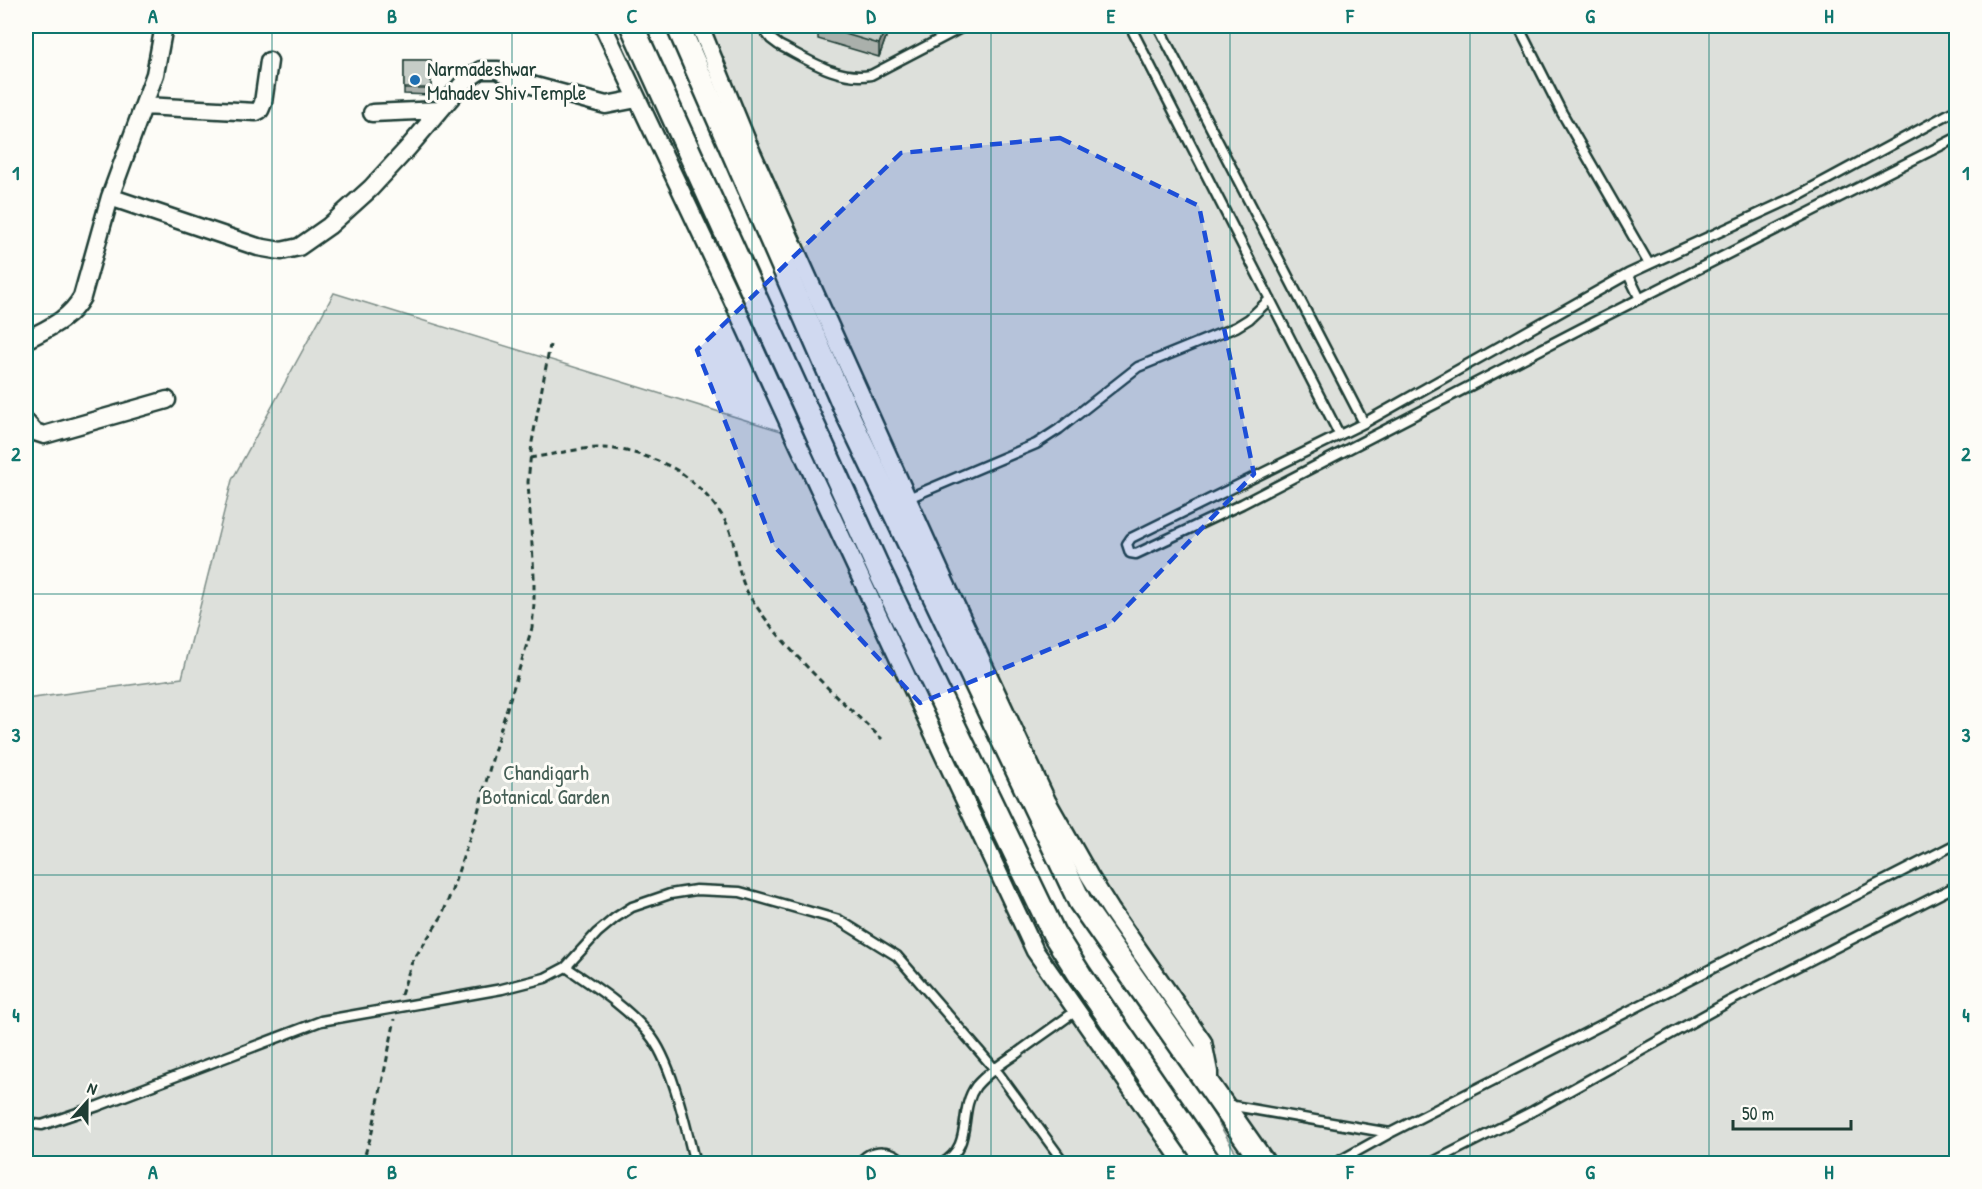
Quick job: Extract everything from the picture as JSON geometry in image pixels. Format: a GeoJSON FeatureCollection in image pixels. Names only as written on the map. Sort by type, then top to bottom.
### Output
{"type":"FeatureCollection","features":[{"type":"Feature","properties":{"kind":"main road"},"geometry":{"type":"LineString","coordinates":[[632,26],[879,570],[1054,934],[1210,1164]]}},
{"type":"Feature","properties":{"kind":"main road"},"geometry":{"type":"LineString","coordinates":[[678,26],[844,407],[899,502],[1080,902],[1264,1164]]}},
{"type":"Feature","properties":{"kind":"street"},"geometry":{"type":"LineString","coordinates":[[26,340],[66,318],[82,297],[110,197],[155,74],[164,26]]}},
{"type":"Feature","properties":{"kind":"street"},"geometry":{"type":"LineString","coordinates":[[603,26],[1035,951],[1184,1164]]}},
{"type":"Feature","properties":{"kind":"street"},"geometry":{"type":"LineString","coordinates":[[700,26],[899,502]]}},
{"type":"Feature","properties":{"kind":"street"},"geometry":{"type":"LineString","coordinates":[[144,106],[256,112],[260,110],[263,103],[269,61]]}},
{"type":"Feature","properties":{"kind":"street"},"geometry":{"type":"LineString","coordinates":[[110,197],[258,247],[281,251],[299,247],[328,226],[371,188],[465,81],[481,70],[498,70],[535,86],[606,105],[637,99]]}},
{"type":"Feature","properties":{"kind":"street"},"geometry":{"type":"LineString","coordinates":[[372,113],[441,110]]}},
{"type":"Feature","properties":{"kind":"street"},"geometry":{"type":"LineString","coordinates":[[26,422],[35,432],[44,435],[167,400]]}},
{"type":"Feature","properties":{"kind":"lane"},"geometry":{"type":"LineString","coordinates":[[761,26],[779,45],[834,72],[861,77],[871,75],[965,26]]}},
{"type":"Feature","properties":{"kind":"lane"},"geometry":{"type":"LineString","coordinates":[[1130,26],[1339,434]]}},
{"type":"Feature","properties":{"kind":"lane"},"geometry":{"type":"LineString","coordinates":[[1158,26],[1364,423]]}},
{"type":"Feature","properties":{"kind":"lane"},"geometry":{"type":"LineString","coordinates":[[1518,26],[1562,113],[1649,264]]}},
{"type":"Feature","properties":{"kind":"lane"},"geometry":{"type":"LineString","coordinates":[[1956,110],[1793,198],[1628,274],[1364,423],[1131,538],[1127,544],[1127,550],[1136,554],[1242,504],[1956,138]]}},
{"type":"Feature","properties":{"kind":"lane"},"geometry":{"type":"LineString","coordinates":[[1628,274],[1641,299]]}},
{"type":"Feature","properties":{"kind":"lane"},"geometry":{"type":"LineString","coordinates":[[899,502],[1036,444],[1059,429],[1138,367],[1236,327],[1249,319],[1270,299]]}},
{"type":"Feature","properties":{"kind":"lane"},"geometry":{"type":"LineString","coordinates":[[1334,1164],[1390,1133],[1956,844]]}},
{"type":"Feature","properties":{"kind":"lane"},"geometry":{"type":"LineString","coordinates":[[1429,1164],[1533,1111],[1730,1001],[1956,886]]}},
{"type":"Feature","properties":{"kind":"lane"},"geometry":{"type":"LineString","coordinates":[[26,1123],[42,1125],[87,1110],[321,1021],[502,989],[545,978],[566,967],[597,933],[632,908],[670,894],[696,890],[740,892],[839,920],[897,956],[995,1069],[1065,1164]]}},
{"type":"Feature","properties":{"kind":"lane"},"geometry":{"type":"LineString","coordinates":[[566,967],[611,999],[649,1034],[664,1059],[695,1164]]}},
{"type":"Feature","properties":{"kind":"lane"},"geometry":{"type":"LineString","coordinates":[[941,1164],[953,1155],[961,1144],[970,1098],[976,1086],[995,1069],[1077,1010]]}},
{"type":"Feature","properties":{"kind":"lane"},"geometry":{"type":"LineString","coordinates":[[1216,1095],[1390,1133]]}},
{"type":"Feature","properties":{"kind":"lane"},"geometry":{"type":"LineString","coordinates":[[859,1164],[868,1155],[885,1151],[894,1154],[905,1164]]}},
{"type":"Feature","properties":{"kind":"path"},"geometry":{"type":"LineString","coordinates":[[362,1164],[372,1132],[398,1007],[412,962],[442,916],[452,890],[476,819],[499,734],[532,628],[534,604],[528,482],[530,458],[550,345]]}},
{"type":"Feature","properties":{"kind":"path"},"geometry":{"type":"LineString","coordinates":[[530,458],[602,448],[625,452],[668,465],[684,475],[717,508],[730,530],[743,583],[751,599],[796,655],[882,739]]}},
{"type":"Feature","properties":{"kind":"highlighted area"},"geometry":{"type":"Polygon","coordinates":[[[1060,138],[1199,206],[1254,474],[1110,624],[920,703],[774,546],[697,350],[901,153],[1060,138]]]}},
{"type":"Feature","properties":{"kind":"green space"},"geometry":{"type":"Polygon","coordinates":[[[706,26],[1956,26],[1956,1163],[1242,1163],[1124,962],[706,26]]]}},
{"type":"Feature","properties":{"kind":"green space","name":"Chandigarh Botanical Garden"},"geometry":{"type":"Polygon","coordinates":[[[334,293],[794,435],[1120,1071],[1184,1163],[26,1163],[26,699],[182,678],[232,480],[334,293]]]}},
{"type":"Feature","properties":{"kind":"building"},"geometry":{"type":"Polygon","coordinates":[[[818,26],[886,26],[879,44],[818,26]]]}},
{"type":"Feature","properties":{"kind":"building"},"geometry":{"type":"Polygon","coordinates":[[[404,60],[431,60],[431,88],[404,88],[404,60]]]}},
{"type":"Feature","properties":{"kind":"place","name":"Narmadeshwar Mahadev Shiv Temple"},"geometry":{"type":"Point","coordinates":[415,80]}}]}
